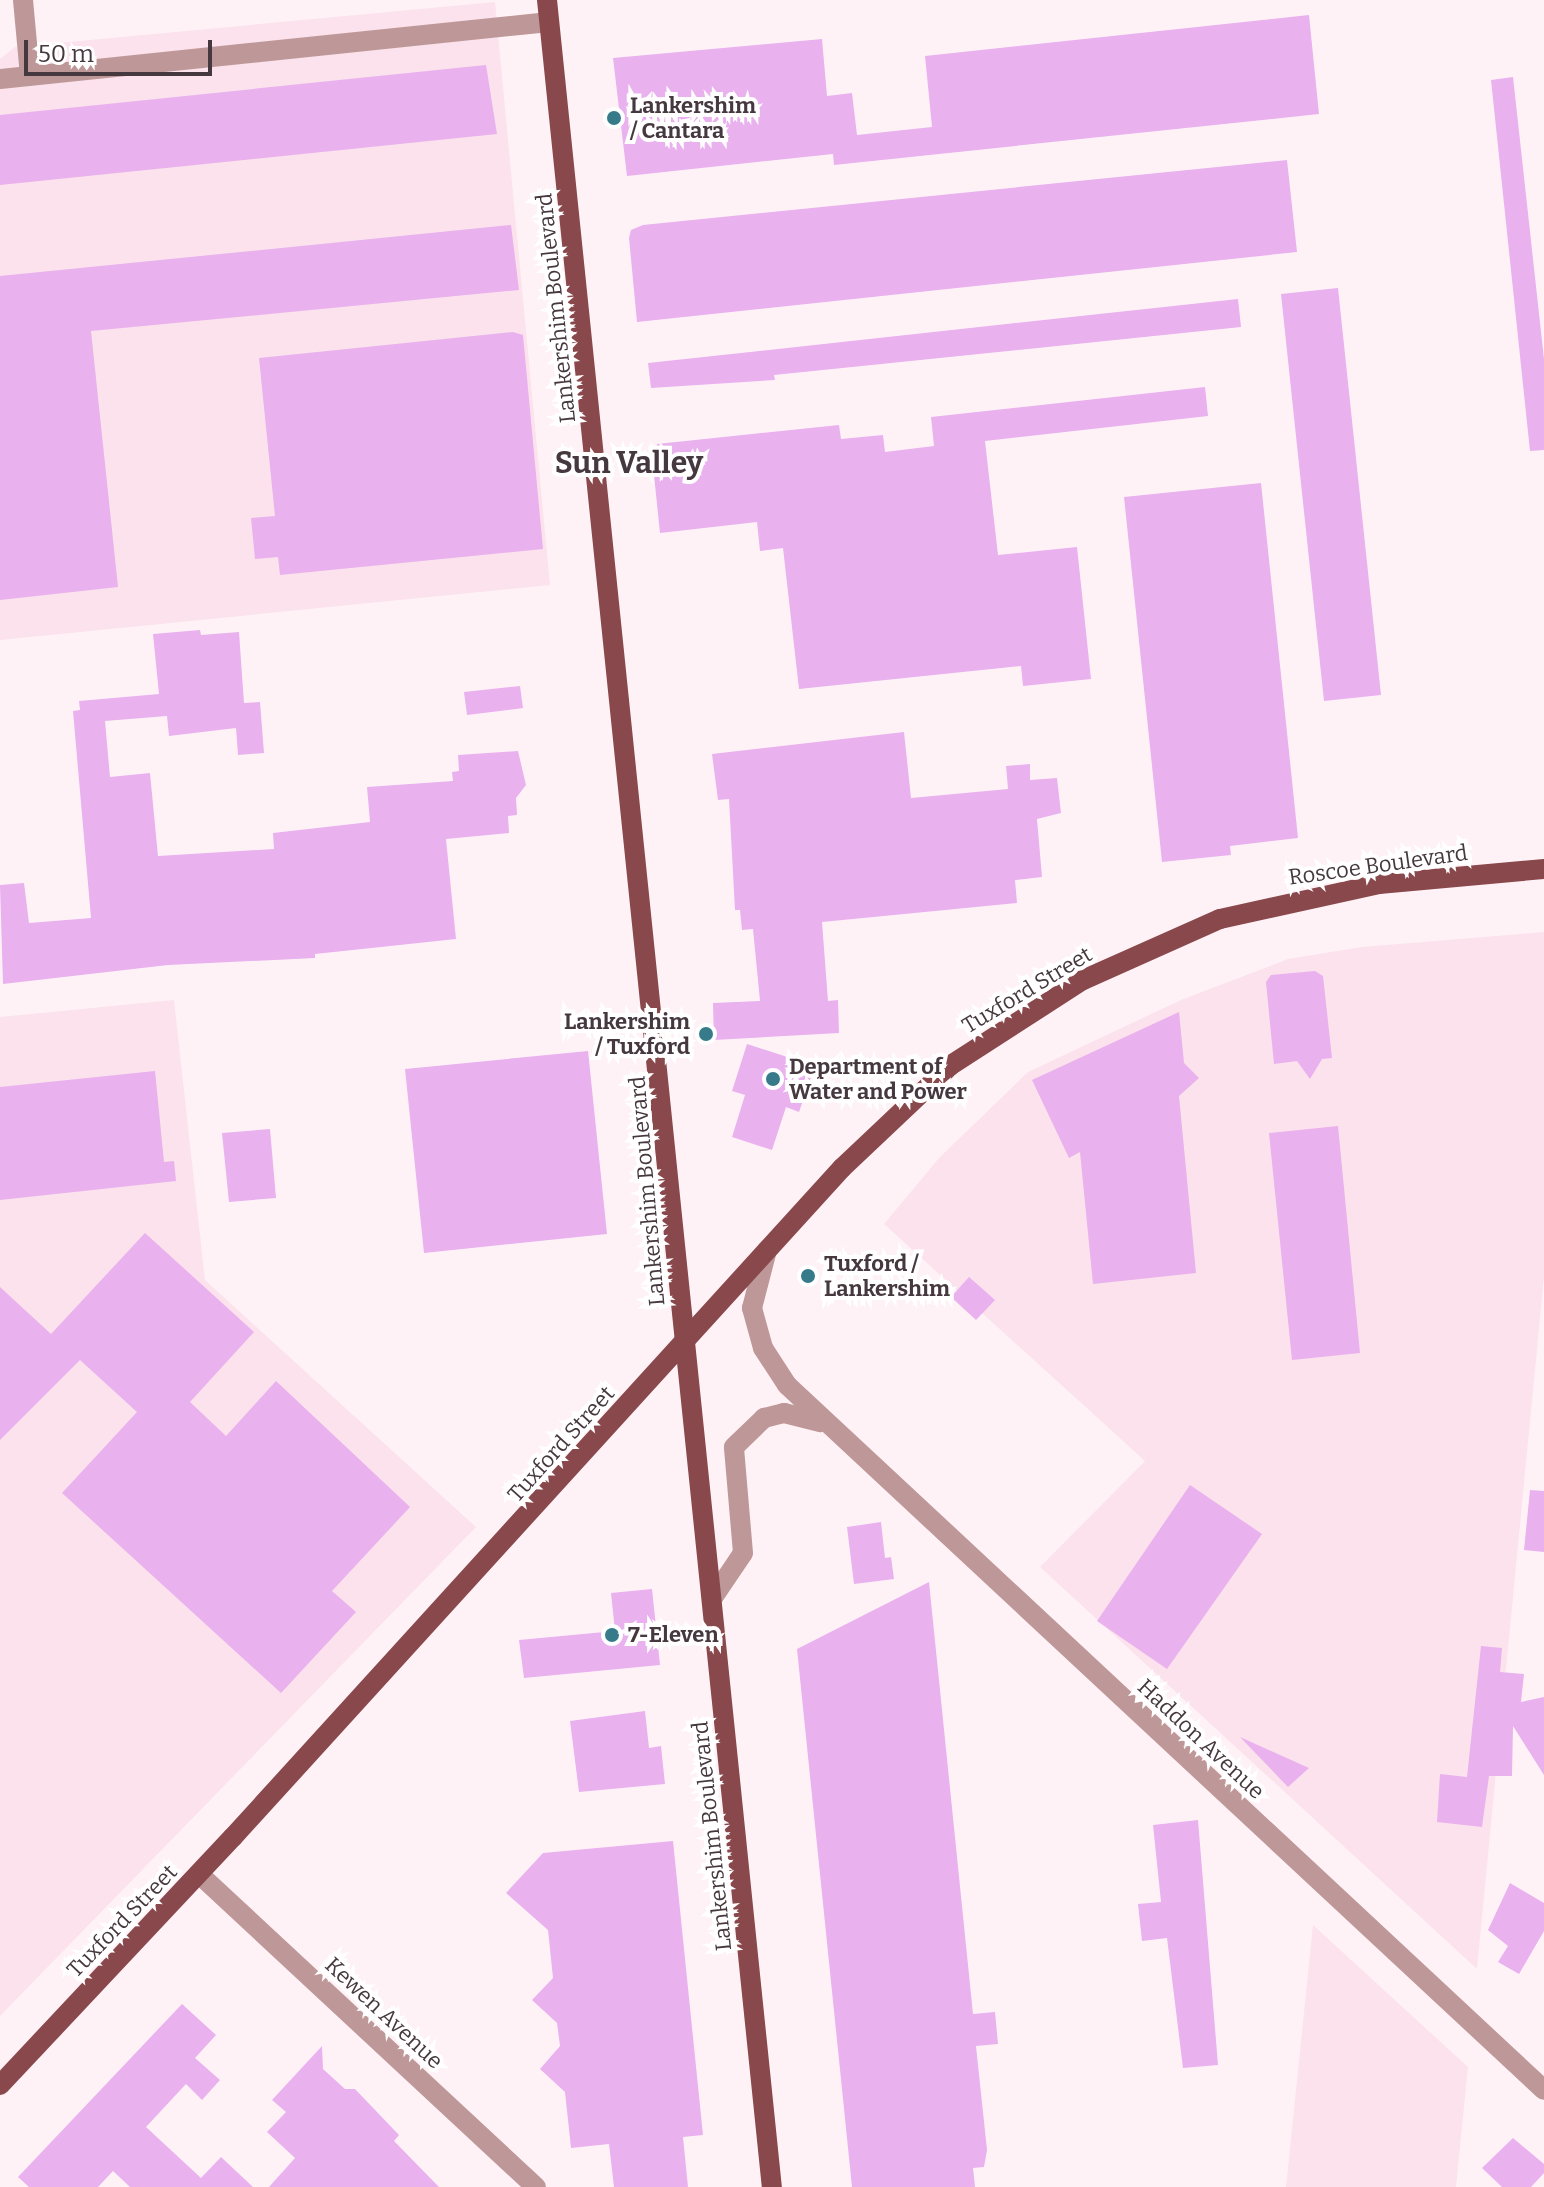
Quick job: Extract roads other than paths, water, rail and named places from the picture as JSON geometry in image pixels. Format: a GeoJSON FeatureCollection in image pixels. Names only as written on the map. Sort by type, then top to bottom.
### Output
{"type":"FeatureCollection","features":[{"type":"Feature","properties":{"kind":"main road","name":"Lankershim Boulevard"},"geometry":{"type":"LineString","coordinates":[[547,0],[772,2187]]}},
{"type":"Feature","properties":{"kind":"main road","name":"Roscoe Boulevard"},"geometry":{"type":"LineString","coordinates":[[1220,919],[1379,884],[1544,869]]}},
{"type":"Feature","properties":{"kind":"main road","name":"Tuxford Street"},"geometry":{"type":"LineString","coordinates":[[0,2085],[199,1874],[685,1344],[842,1168],[951,1065],[1083,980],[1220,919]]}},
{"type":"Feature","properties":{"kind":"street"},"geometry":{"type":"LineString","coordinates":[[23,0],[30,76]]}},
{"type":"Feature","properties":{"kind":"street"},"geometry":{"type":"LineString","coordinates":[[0,79],[549,22]]}},
{"type":"Feature","properties":{"kind":"street","name":"Haddon Avenue"},"geometry":{"type":"LineString","coordinates":[[767,1250],[752,1308],[758,1335],[787,1385],[825,1424],[1544,2090]]}},
{"type":"Feature","properties":{"kind":"street","name":"Haddon Avenue"},"geometry":{"type":"LineString","coordinates":[[712,1599],[743,1553],[734,1447],[756,1423],[784,1413],[825,1424]]}},
{"type":"Feature","properties":{"kind":"street","name":"Kewen Avenue"},"geometry":{"type":"LineString","coordinates":[[199,1874],[536,2187]]}},
{"type":"Feature","properties":{"kind":"place","name":"Lankershim / Cantara"},"geometry":{"type":"Point","coordinates":[614,118]}},
{"type":"Feature","properties":{"kind":"place","name":"Lankershim / Tuxford"},"geometry":{"type":"Point","coordinates":[706,1034]}},
{"type":"Feature","properties":{"kind":"place","name":"Department of Water and Power"},"geometry":{"type":"Point","coordinates":[773,1079]}},
{"type":"Feature","properties":{"kind":"place","name":"Tuxford / Lankershim"},"geometry":{"type":"Point","coordinates":[808,1276]}},
{"type":"Feature","properties":{"kind":"place","name":"7-Eleven"},"geometry":{"type":"Point","coordinates":[612,1635]}},
{"type":"Feature","properties":{"kind":"district","name":"Sun Valley"},"geometry":{"type":"Point","coordinates":[629,463]}}]}
